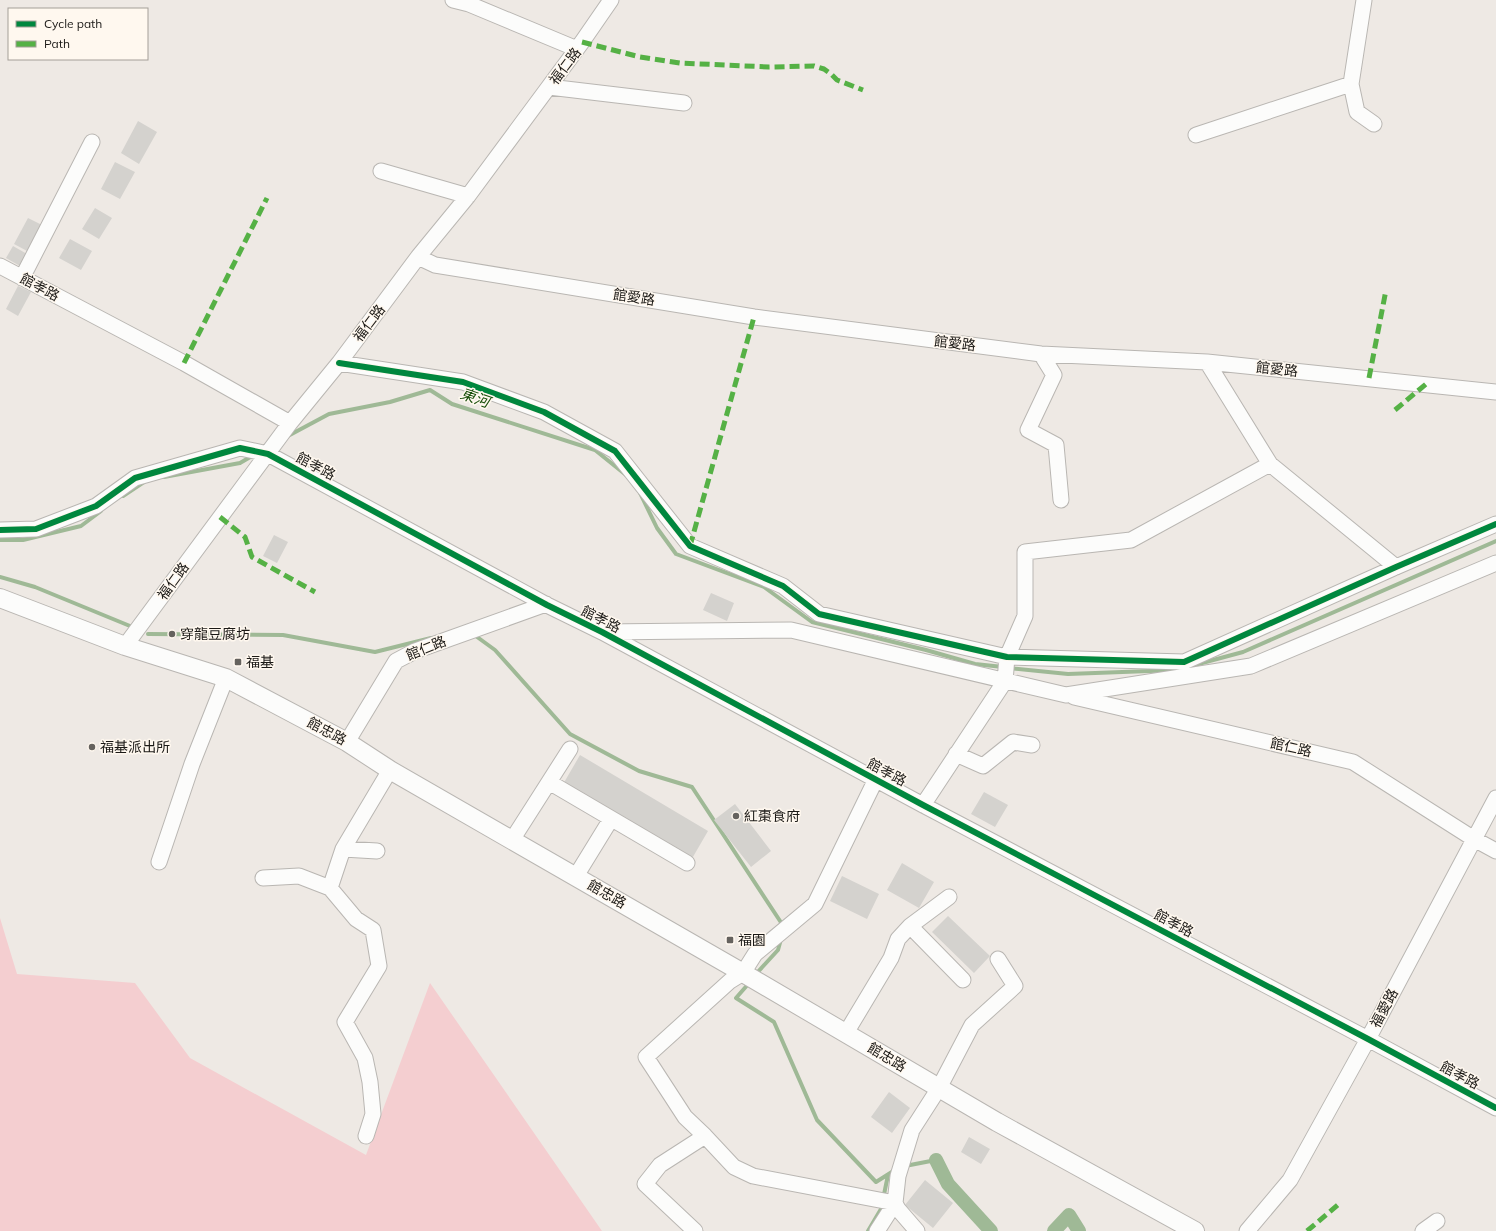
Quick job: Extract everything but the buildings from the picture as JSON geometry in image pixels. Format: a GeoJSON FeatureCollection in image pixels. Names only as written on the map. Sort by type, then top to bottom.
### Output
{"type":"FeatureCollection","features":[{"type":"Feature","properties":{"kind":"main road","name":"館忠路"},"geometry":{"type":"LineString","coordinates":[[2,601],[125,646],[226,678],[347,742],[390,770],[743,972],[997,1122],[1194,1231]]}},
{"type":"Feature","properties":{"kind":"street"},"geometry":{"type":"LineString","coordinates":[[453,0],[469,4],[577,49]]}},
{"type":"Feature","properties":{"kind":"street","name":"福仁路"},"geometry":{"type":"LineString","coordinates":[[125,646],[290,423],[339,363],[418,257],[468,196],[577,49],[611,0]]}},
{"type":"Feature","properties":{"kind":"street"},"geometry":{"type":"LineString","coordinates":[[1364,0],[1351,84],[1357,112],[1374,124]]}},
{"type":"Feature","properties":{"kind":"street"},"geometry":{"type":"LineString","coordinates":[[1196,135],[1351,84]]}},
{"type":"Feature","properties":{"kind":"street"},"geometry":{"type":"LineString","coordinates":[[549,87],[684,103]]}},
{"type":"Feature","properties":{"kind":"street"},"geometry":{"type":"LineString","coordinates":[[22,278],[92,142]]}},
{"type":"Feature","properties":{"kind":"street"},"geometry":{"type":"LineString","coordinates":[[381,171],[468,196]]}},
{"type":"Feature","properties":{"kind":"street","name":"館愛路"},"geometry":{"type":"LineString","coordinates":[[418,257],[436,265],[747,316],[1040,354],[1207,362],[1496,392]]}},
{"type":"Feature","properties":{"kind":"street","name":"館孝路"},"geometry":{"type":"LineString","coordinates":[[0,266],[184,363],[290,423]]}},
{"type":"Feature","properties":{"kind":"street"},"geometry":{"type":"LineString","coordinates":[[1040,354],[1054,375],[1028,430],[1056,445],[1061,500]]}},
{"type":"Feature","properties":{"kind":"street"},"geometry":{"type":"LineString","coordinates":[[1207,362],[1270,464],[1396,567]]}},
{"type":"Feature","properties":{"kind":"street"},"geometry":{"type":"LineString","coordinates":[[339,363],[463,382],[544,412],[615,451],[690,546],[782,586],[819,614],[1007,657],[1184,662],[1496,524]]}},
{"type":"Feature","properties":{"kind":"street","name":"館孝路"},"geometry":{"type":"LineString","coordinates":[[0,530],[36,529],[96,506],[134,478],[157,471],[240,448],[268,454],[923,805],[1496,1108]]}},
{"type":"Feature","properties":{"kind":"street"},"geometry":{"type":"LineString","coordinates":[[923,805],[1005,681],[1007,657],[1025,616],[1025,552],[1131,540],[1270,464]]}},
{"type":"Feature","properties":{"kind":"street"},"geometry":{"type":"LineString","coordinates":[[1066,695],[1250,666],[1496,563]]}},
{"type":"Feature","properties":{"kind":"street","name":"館仁路"},"geometry":{"type":"LineString","coordinates":[[347,742],[396,661],[415,651],[546,604]]}},
{"type":"Feature","properties":{"kind":"street","name":"館仁路"},"geometry":{"type":"LineString","coordinates":[[602,632],[791,630],[1353,762],[1474,839],[1496,851]]}},
{"type":"Feature","properties":{"kind":"street"},"geometry":{"type":"LineString","coordinates":[[159,862],[192,764],[226,678]]}},
{"type":"Feature","properties":{"kind":"street"},"geometry":{"type":"LineString","coordinates":[[956,754],[983,766],[1013,742],[1032,745]]}},
{"type":"Feature","properties":{"kind":"street"},"geometry":{"type":"LineString","coordinates":[[512,840],[570,749]]}},
{"type":"Feature","properties":{"kind":"street"},"geometry":{"type":"LineString","coordinates":[[330,888],[343,849],[390,770]]}},
{"type":"Feature","properties":{"kind":"street"},"geometry":{"type":"LineString","coordinates":[[876,779],[815,904],[755,954],[743,972],[730,981],[646,1057],[684,1117],[705,1136],[734,1167],[753,1176],[895,1203]]}},
{"type":"Feature","properties":{"kind":"street"},"geometry":{"type":"LineString","coordinates":[[549,782],[687,863]]}},
{"type":"Feature","properties":{"kind":"street","name":"福愛路"},"geometry":{"type":"LineString","coordinates":[[1247,1231],[1290,1180],[1368,1039],[1496,798]]}},
{"type":"Feature","properties":{"kind":"street"},"geometry":{"type":"LineString","coordinates":[[576,876],[611,819]]}},
{"type":"Feature","properties":{"kind":"street"},"geometry":{"type":"LineString","coordinates":[[343,849],[377,851]]}},
{"type":"Feature","properties":{"kind":"street"},"geometry":{"type":"LineString","coordinates":[[263,878],[299,876],[330,888],[356,919],[373,930],[379,966],[345,1022],[365,1058],[370,1082],[373,1114],[366,1136]]}},
{"type":"Feature","properties":{"kind":"street"},"geometry":{"type":"LineString","coordinates":[[846,1033],[891,958],[898,939],[910,926],[949,897]]}},
{"type":"Feature","properties":{"kind":"street"},"geometry":{"type":"LineString","coordinates":[[910,926],[963,980]]}},
{"type":"Feature","properties":{"kind":"street"},"geometry":{"type":"LineString","coordinates":[[877,1231],[895,1203],[898,1176],[912,1130],[939,1088],[972,1025],[1015,986],[998,959]]}},
{"type":"Feature","properties":{"kind":"street"},"geometry":{"type":"LineString","coordinates":[[695,1231],[646,1184],[660,1165],[705,1136]]}},
{"type":"Feature","properties":{"kind":"street"},"geometry":{"type":"LineString","coordinates":[[895,1203],[898,1209],[917,1231]]}},
{"type":"Feature","properties":{"kind":"street"},"geometry":{"type":"LineString","coordinates":[[1423,1231],[1437,1220]]}},
{"type":"Feature","properties":{"kind":"shaded area"},"geometry":{"type":"Polygon","coordinates":[[[0,918],[17,974],[135,983],[190,1058],[366,1155],[430,983],[602,1231],[0,1231],[0,918]]]}},
{"type":"Feature","properties":{"kind":"waterway","name":"東河"},"geometry":{"type":"LineString","coordinates":[[286,437],[329,414],[390,402],[430,390],[452,404],[595,450],[626,475]]}},
{"type":"Feature","properties":{"kind":"waterway","name":"東河"},"geometry":{"type":"LineString","coordinates":[[164,477],[240,463],[252,456]]}},
{"type":"Feature","properties":{"kind":"waterway","name":"東河"},"geometry":{"type":"LineString","coordinates":[[123,496],[144,482]]}},
{"type":"Feature","properties":{"kind":"waterway","name":"東河"},"geometry":{"type":"LineString","coordinates":[[640,493],[657,528],[676,554],[764,587],[812,622],[926,650],[975,664],[1003,667]]}},
{"type":"Feature","properties":{"kind":"waterway","name":"東河"},"geometry":{"type":"LineString","coordinates":[[0,540],[23,540],[81,526],[101,511]]}},
{"type":"Feature","properties":{"kind":"waterway","name":"東河"},"geometry":{"type":"LineString","coordinates":[[1191,666],[1243,652],[1496,541]]}},
{"type":"Feature","properties":{"kind":"waterway"},"geometry":{"type":"LineString","coordinates":[[0,577],[35,587],[130,626]]}},
{"type":"Feature","properties":{"kind":"waterway"},"geometry":{"type":"LineString","coordinates":[[148,634],[283,635],[375,652],[431,638]]}},
{"type":"Feature","properties":{"kind":"waterway"},"geometry":{"type":"LineString","coordinates":[[473,634],[495,650],[570,734],[639,771],[692,787],[784,927]]}},
{"type":"Feature","properties":{"kind":"waterway","name":"東河"},"geometry":{"type":"LineString","coordinates":[[1009,668],[1068,674],[1177,670],[1184,668]]}},
{"type":"Feature","properties":{"kind":"waterway"},"geometry":{"type":"LineString","coordinates":[[755,975],[778,950],[781,939]]}},
{"type":"Feature","properties":{"kind":"waterway"},"geometry":{"type":"LineString","coordinates":[[750,982],[736,998],[774,1022],[817,1120],[876,1182],[895,1170]]}},
{"type":"Feature","properties":{"kind":"waterway"},"geometry":{"type":"LineString","coordinates":[[905,1166],[936,1160]]}},
{"type":"Feature","properties":{"kind":"waterway"},"geometry":{"type":"LineString","coordinates":[[936,1160],[948,1184],[991,1231]]}},
{"type":"Feature","properties":{"kind":"waterway"},"geometry":{"type":"LineString","coordinates":[[868,1231],[881,1209],[888,1175]]}},
{"type":"Feature","properties":{"kind":"waterway"},"geometry":{"type":"LineString","coordinates":[[1054,1231],[1069,1215],[1079,1231]]}},
{"type":"Feature","properties":{"kind":"marked path"},"geometry":{"type":"LineString","coordinates":[[582,42],[640,57],[680,63],[769,67],[814,66],[824,69],[837,80],[863,90]]}},
{"type":"Feature","properties":{"kind":"marked path"},"geometry":{"type":"LineString","coordinates":[[184,363],[267,198]]}},
{"type":"Feature","properties":{"kind":"marked path"},"geometry":{"type":"LineString","coordinates":[[1369,378],[1386,290]]}},
{"type":"Feature","properties":{"kind":"marked path"},"geometry":{"type":"LineString","coordinates":[[690,546],[754,317]]}},
{"type":"Feature","properties":{"kind":"marked path"},"geometry":{"type":"LineString","coordinates":[[1395,410],[1426,384]]}},
{"type":"Feature","properties":{"kind":"marked path"},"geometry":{"type":"LineString","coordinates":[[220,517],[245,537],[252,557],[315,592]]}},
{"type":"Feature","properties":{"kind":"marked path"},"geometry":{"type":"LineString","coordinates":[[1307,1231],[1339,1204]]}},
{"type":"Feature","properties":{"kind":"cycle path"},"geometry":{"type":"LineString","coordinates":[[339,363],[463,382],[544,412],[615,451],[690,546],[783,586],[819,614],[1007,657],[1184,662],[1496,524]]}},
{"type":"Feature","properties":{"kind":"cycle path"},"geometry":{"type":"LineString","coordinates":[[0,530],[36,529],[96,506],[135,478],[240,448],[268,454],[547,605],[602,632],[923,805],[1496,1108]]}},
{"type":"Feature","properties":{"kind":"place","name":"穿龍豆腐坊"},"geometry":{"type":"Point","coordinates":[172,634]}},
{"type":"Feature","properties":{"kind":"place","name":"福基"},"geometry":{"type":"Point","coordinates":[238,662]}},
{"type":"Feature","properties":{"kind":"place","name":"福基派出所"},"geometry":{"type":"Point","coordinates":[92,747]}},
{"type":"Feature","properties":{"kind":"place","name":"紅棗食府"},"geometry":{"type":"Point","coordinates":[736,816]}},
{"type":"Feature","properties":{"kind":"place","name":"福園"},"geometry":{"type":"Point","coordinates":[730,940]}}]}
